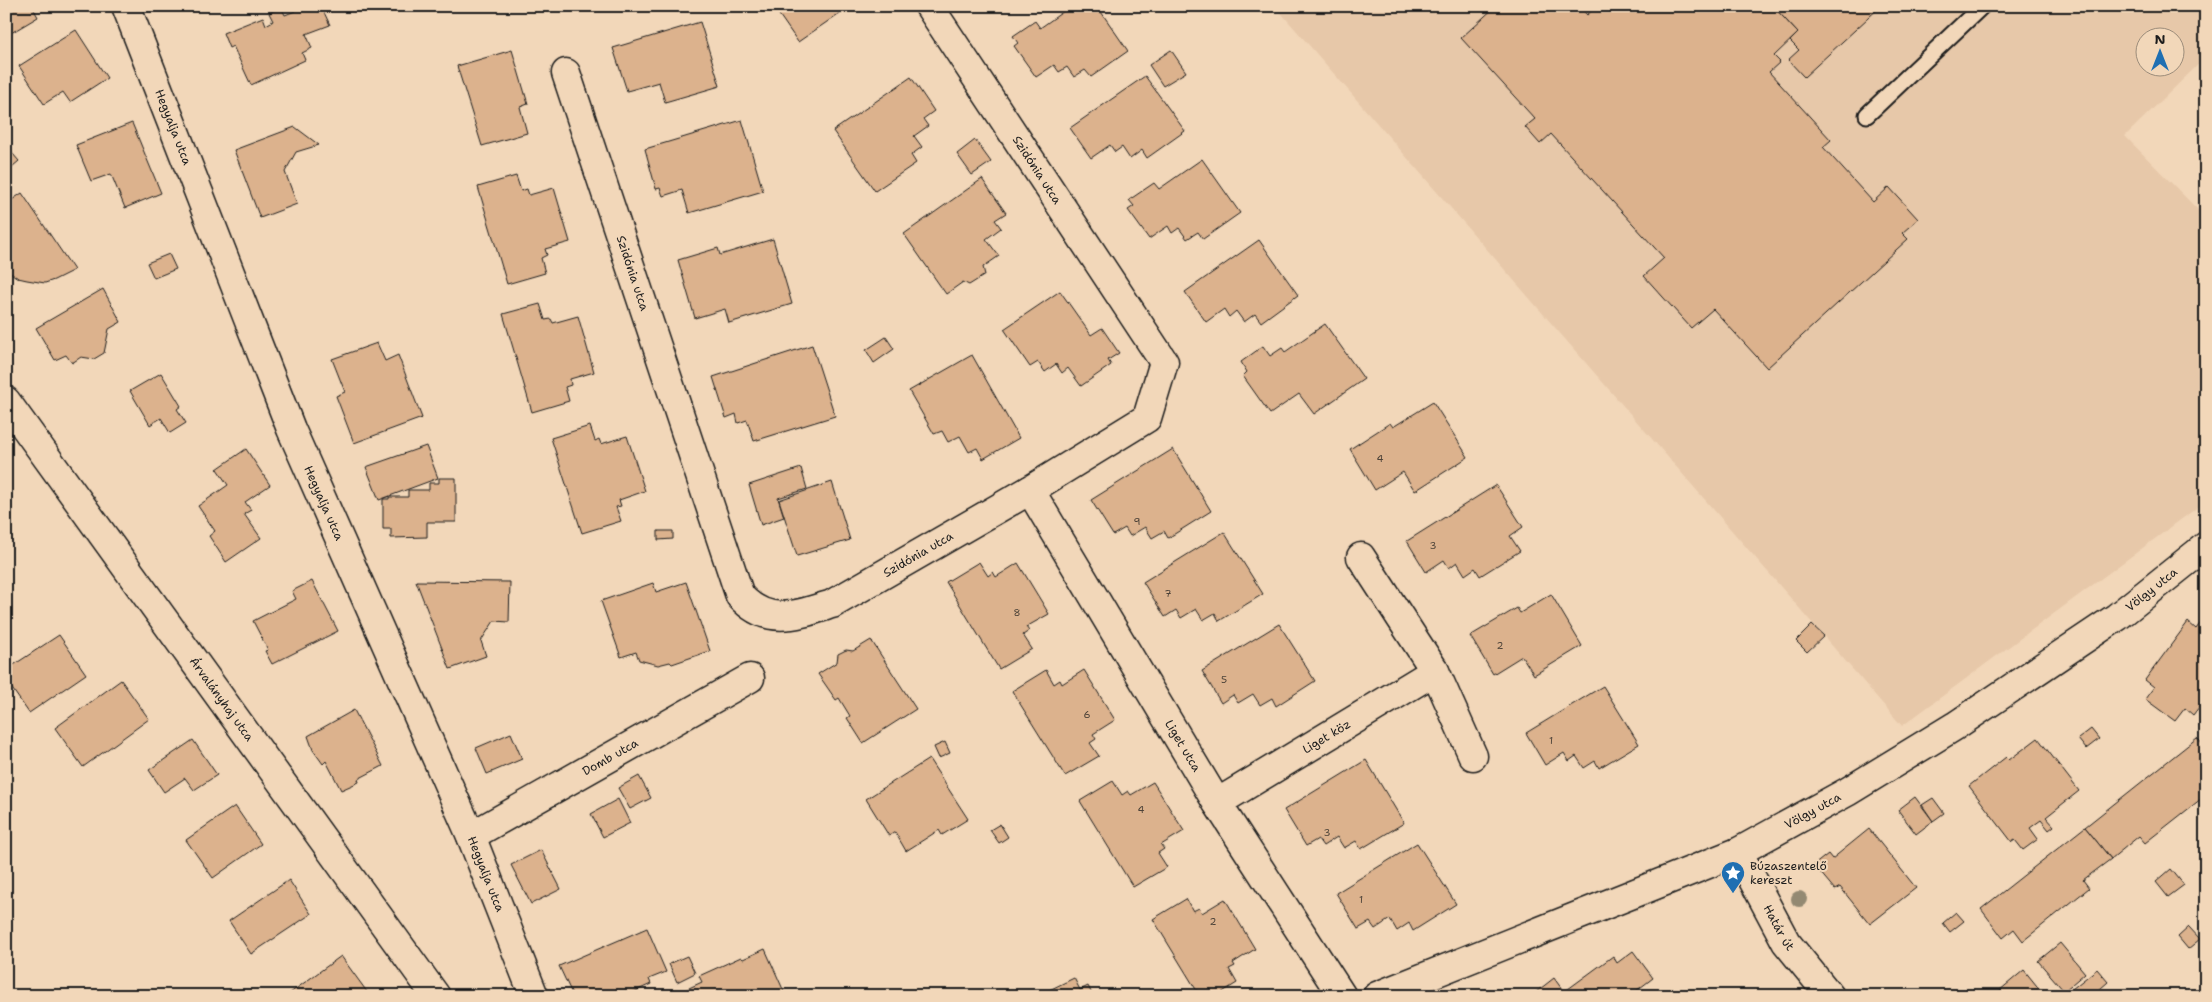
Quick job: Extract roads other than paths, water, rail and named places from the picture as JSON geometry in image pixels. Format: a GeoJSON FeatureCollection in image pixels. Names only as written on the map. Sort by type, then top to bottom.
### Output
{"type":"FeatureCollection","features":[{"type":"Feature","properties":{"kind":"street","name":"Hegyalja utca"},"geometry":{"type":"LineString","coordinates":[[126,6],[291,429],[471,836],[534,996]]}},
{"type":"Feature","properties":{"kind":"street","name":"Szidónia utca"},"geometry":{"type":"LineString","coordinates":[[566,73],[740,596],[747,604],[768,616],[799,614],[832,604],[1030,490],[1147,418],[1164,362],[929,6]]}},
{"type":"Feature","properties":{"kind":"street","name":"Árvalányhaj utca"},"geometry":{"type":"LineString","coordinates":[[6,401],[436,996]]}},
{"type":"Feature","properties":{"kind":"street","name":"Liget utca"},"geometry":{"type":"LineString","coordinates":[[1030,490],[1217,803],[1342,996]]}},
{"type":"Feature","properties":{"kind":"street","name":"Völgy utca"},"geometry":{"type":"LineString","coordinates":[[1377,996],[1738,852],[1847,792],[1955,726],[2117,617],[2206,546]]}},
{"type":"Feature","properties":{"kind":"street"},"geometry":{"type":"LineString","coordinates":[[1361,557],[1435,671],[1466,736],[1473,756]]}},
{"type":"Feature","properties":{"kind":"street","name":"Liget köz"},"geometry":{"type":"LineString","coordinates":[[1217,803],[1435,671]]}},
{"type":"Feature","properties":{"kind":"street","name":"Domb utca"},"geometry":{"type":"LineString","coordinates":[[471,836],[750,678]]}},
{"type":"Feature","properties":{"kind":"street","name":"Határ út"},"geometry":{"type":"LineString","coordinates":[[1738,852],[1786,942],[1830,996]]}},
{"type":"Feature","properties":{"kind":"lane"},"geometry":{"type":"LineString","coordinates":[[1867,115],[1982,6]]}},
{"type":"Feature","properties":{"kind":"place","name":"Búzaszentelő kereszt"},"geometry":{"type":"Point","coordinates":[1733,894]}}]}
